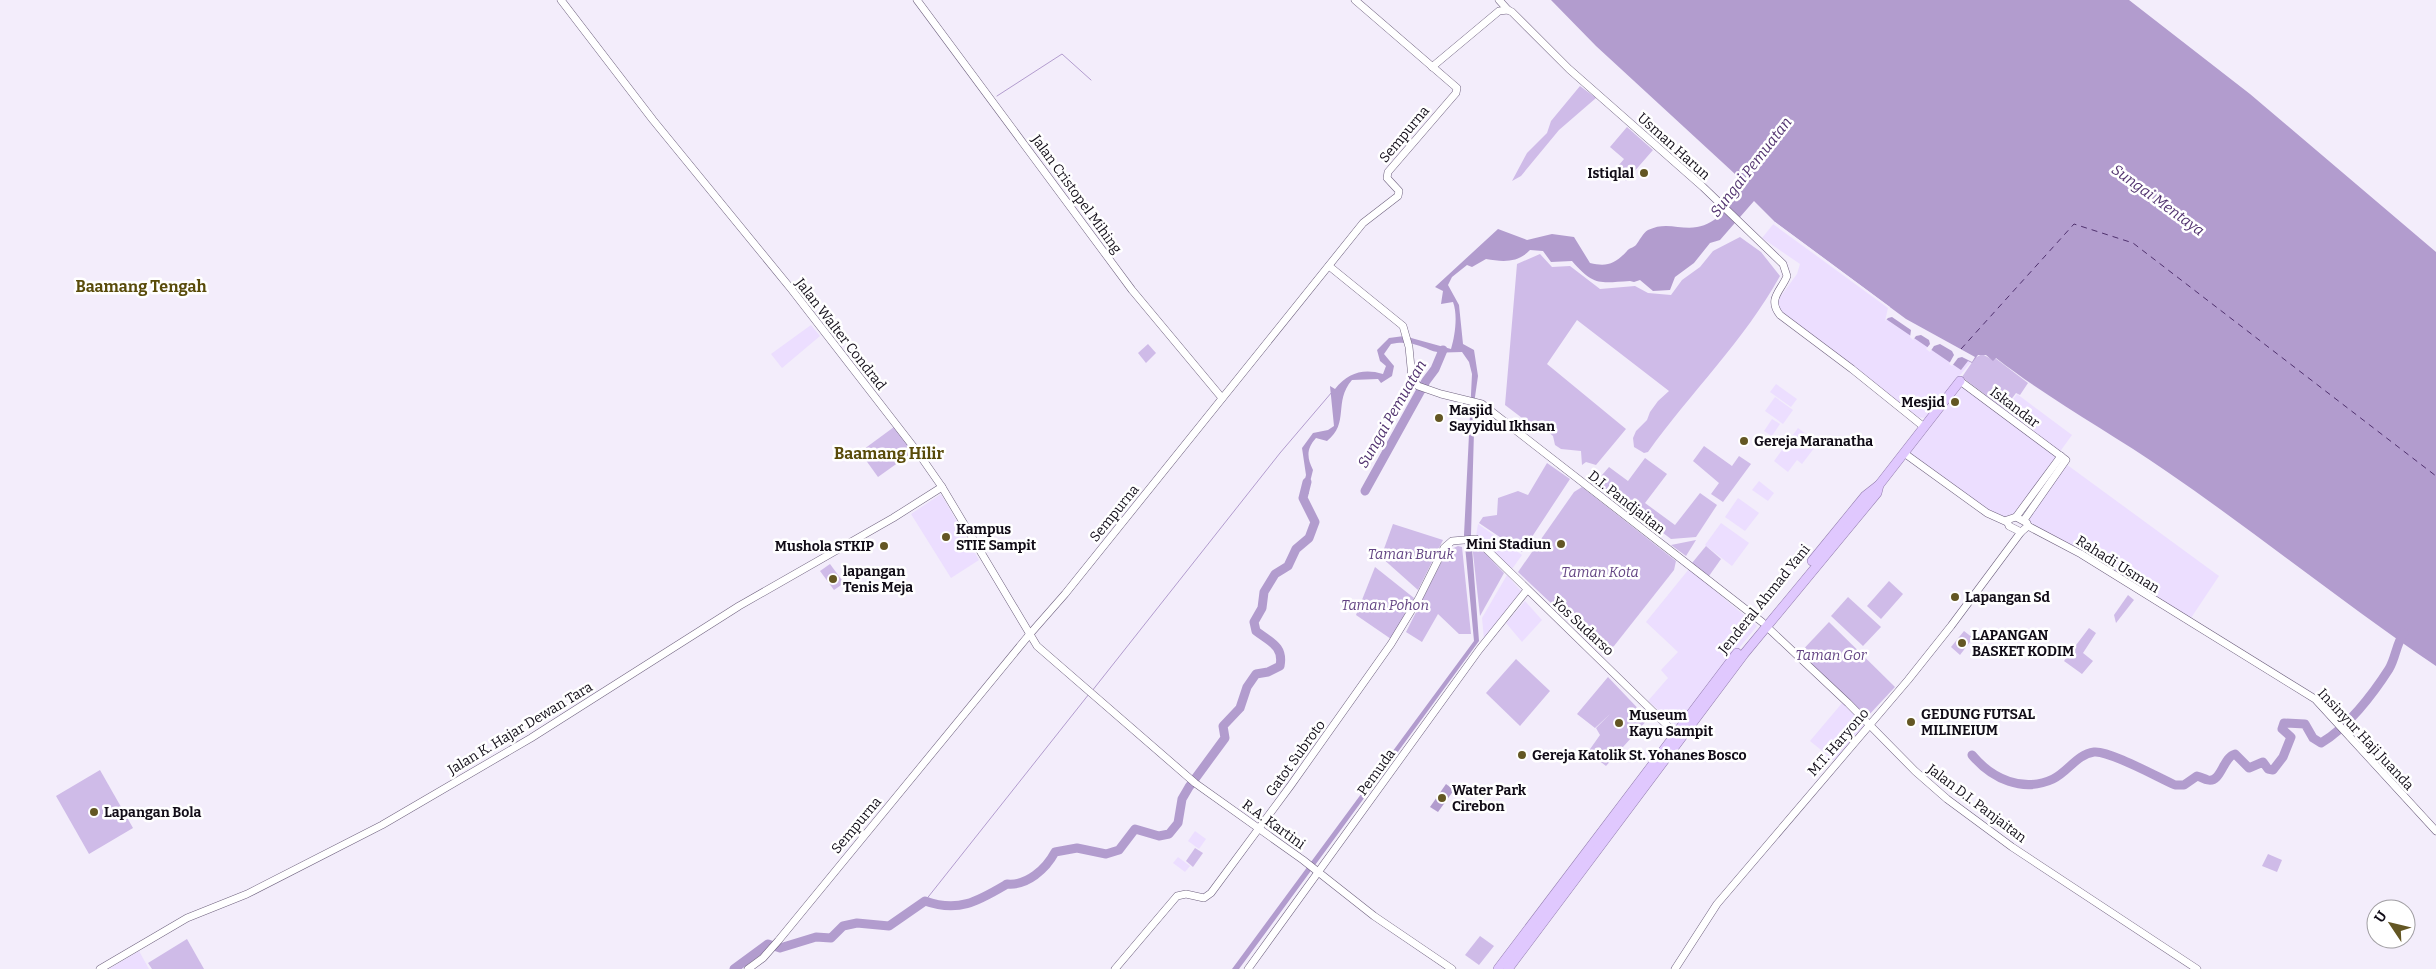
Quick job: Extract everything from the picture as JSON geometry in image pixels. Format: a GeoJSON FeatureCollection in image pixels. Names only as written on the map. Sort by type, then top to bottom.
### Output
{"type":"FeatureCollection","features":[{"type":"Feature","properties":{"kind":"highway","name":"Jenderal Ahmad Yani"},"geometry":{"type":"LineString","coordinates":[[1679,737],[1764,624],[1877,493],[1879,485],[1960,381]]}},
{"type":"Feature","properties":{"kind":"highway","name":"Jenderal Ahmad Yani"},"geometry":{"type":"LineString","coordinates":[[1679,737],[1696,719],[1764,624]]}},
{"type":"Feature","properties":{"kind":"highway"},"geometry":{"type":"LineString","coordinates":[[1498,969],[1679,737]]}},
{"type":"Feature","properties":{"kind":"highway"},"geometry":{"type":"LineString","coordinates":[[1508,969],[1667,752]]}},
{"type":"Feature","properties":{"kind":"street","name":"Jalan Walter Condrad"},"geometry":{"type":"LineString","coordinates":[[561,0],[653,120],[792,290],[942,487],[1029,634],[1040,648],[1091,692]]}},
{"type":"Feature","properties":{"kind":"street","name":"Jalan Cristopel Mihing"},"geometry":{"type":"LineString","coordinates":[[918,0],[1132,290],[1222,398]]}},
{"type":"Feature","properties":{"kind":"street"},"geometry":{"type":"LineString","coordinates":[[1355,0],[1434,67]]}},
{"type":"Feature","properties":{"kind":"street"},"geometry":{"type":"LineString","coordinates":[[1361,0],[1434,67]]}},
{"type":"Feature","properties":{"kind":"street","name":"Usman Harun"},"geometry":{"type":"LineString","coordinates":[[1499,0],[1569,69],[1769,248],[1787,270],[1785,281],[1774,301],[1775,309],[1780,315],[1852,369],[1924,427]]}},
{"type":"Feature","properties":{"kind":"street"},"geometry":{"type":"LineString","coordinates":[[1434,67],[1493,15],[1503,10],[1508,10]]}},
{"type":"Feature","properties":{"kind":"street","name":"Sempurna"},"geometry":{"type":"LineString","coordinates":[[748,969],[763,958],[1029,634],[1065,594],[1366,219],[1398,196],[1399,191],[1387,178],[1388,172],[1456,93],[1456,87],[1434,67]]}},
{"type":"Feature","properties":{"kind":"street","name":"D.I. Pandjaitan"},"geometry":{"type":"LineString","coordinates":[[1329,266],[1403,326],[1409,347],[1412,378],[1422,388],[1477,402],[1764,624]]}},
{"type":"Feature","properties":{"kind":"street","name":"Iskandar"},"geometry":{"type":"LineString","coordinates":[[1960,381],[2061,458]]}},
{"type":"Feature","properties":{"kind":"street"},"geometry":{"type":"LineString","coordinates":[[1904,453],[1987,513],[2007,522],[2010,527],[2021,532]]}},
{"type":"Feature","properties":{"kind":"street"},"geometry":{"type":"LineString","coordinates":[[2007,522],[2016,517],[2061,458]]}},
{"type":"Feature","properties":{"kind":"street","name":"M.T. Haryono"},"geometry":{"type":"LineString","coordinates":[[1675,969],[1722,897],[1869,726],[1951,626],[2021,532],[2061,458]]}},
{"type":"Feature","properties":{"kind":"street","name":"Jalan K. Hajar Dewan Tara"},"geometry":{"type":"LineString","coordinates":[[100,969],[187,918],[273,882],[382,825],[531,738],[739,606],[894,518],[942,487]]}},
{"type":"Feature","properties":{"kind":"street","name":"Rahadi Usman"},"geometry":{"type":"LineString","coordinates":[[2016,517],[2081,554],[2193,626]]}},
{"type":"Feature","properties":{"kind":"street","name":"Gatot Subroto"},"geometry":{"type":"LineString","coordinates":[[1115,969],[1178,896],[1181,894],[1199,898],[1208,896],[1395,638],[1419,598],[1444,548],[1452,541],[1472,538]]}},
{"type":"Feature","properties":{"kind":"street","name":"Yos Sudarso"},"geometry":{"type":"LineString","coordinates":[[1472,538],[1476,539],[1679,737]]}},
{"type":"Feature","properties":{"kind":"street","name":"Pemuda"},"geometry":{"type":"LineString","coordinates":[[1248,969],[1317,871],[1480,650],[1527,590]]}},
{"type":"Feature","properties":{"kind":"street","name":"Jalan D.I. Panjaitan"},"geometry":{"type":"LineString","coordinates":[[1764,624],[1845,700],[1915,771],[1981,825],[2197,969]]}},
{"type":"Feature","properties":{"kind":"street","name":"Insinyur Haji Juanda"},"geometry":{"type":"LineString","coordinates":[[2193,626],[2315,699],[2436,831]]}},
{"type":"Feature","properties":{"kind":"street","name":"R.A. Kartini"},"geometry":{"type":"LineString","coordinates":[[1091,692],[1195,783],[1317,871],[1374,916],[1452,969]]}},
{"type":"Feature","properties":{"kind":"shaded area"},"geometry":{"type":"Polygon","coordinates":[[[1775,222],[1906,319],[1975,357],[1925,418],[1918,417],[1780,311],[1777,306],[1778,300],[1797,274],[1800,264],[1762,238],[1775,222]]]}},
{"type":"Feature","properties":{"kind":"shaded area"},"geometry":{"type":"Polygon","coordinates":[[[811,325],[820,336],[782,368],[771,354],[811,325]]]}},
{"type":"Feature","properties":{"kind":"shaded area"},"geometry":{"type":"Polygon","coordinates":[[[1776,384],[1797,399],[1791,407],[1770,392],[1776,384]]]}},
{"type":"Feature","properties":{"kind":"shaded area"},"geometry":{"type":"Polygon","coordinates":[[[1962,387],[2057,457],[2015,515],[2005,518],[1993,513],[1909,454],[1962,387]]]}},
{"type":"Feature","properties":{"kind":"shaded area"},"geometry":{"type":"Polygon","coordinates":[[[2017,394],[2072,435],[2059,453],[2003,412],[2017,394]]]}},
{"type":"Feature","properties":{"kind":"shaded area"},"geometry":{"type":"Polygon","coordinates":[[[1775,397],[1793,410],[1783,424],[1765,411],[1775,397]]]}},
{"type":"Feature","properties":{"kind":"shaded area"},"geometry":{"type":"Polygon","coordinates":[[[1772,419],[1780,424],[1772,436],[1764,431],[1772,419]]]}},
{"type":"Feature","properties":{"kind":"shaded area"},"geometry":{"type":"Polygon","coordinates":[[[1798,428],[1818,443],[1802,464],[1797,460],[1788,472],[1774,461],[1798,428]]]}},
{"type":"Feature","properties":{"kind":"shaded area"},"geometry":{"type":"Polygon","coordinates":[[[2066,464],[2219,576],[2191,618],[2026,520],[2066,464]]]}},
{"type":"Feature","properties":{"kind":"shaded area"},"geometry":{"type":"Polygon","coordinates":[[[1759,481],[1774,493],[1768,501],[1752,490],[1759,481]]]}},
{"type":"Feature","properties":{"kind":"shaded area","name":"Kampus STIE Sampit"},"geometry":{"type":"Polygon","coordinates":[[[941,494],[979,560],[951,578],[911,514],[941,494]]]}},
{"type":"Feature","properties":{"kind":"shaded area"},"geometry":{"type":"Polygon","coordinates":[[[1738,498],[1759,513],[1745,531],[1725,517],[1738,498]]]}},
{"type":"Feature","properties":{"kind":"shaded area"},"geometry":{"type":"Polygon","coordinates":[[[1721,523],[1749,543],[1732,566],[1705,545],[1721,523]]]}},
{"type":"Feature","properties":{"kind":"shaded area"},"geometry":{"type":"Polygon","coordinates":[[[1478,524],[1522,555],[1512,569],[1476,536],[1478,524]]]}},
{"type":"Feature","properties":{"kind":"shaded area"},"geometry":{"type":"Polygon","coordinates":[[[1689,569],[1757,626],[1676,725],[1648,701],[1668,678],[1661,670],[1678,652],[1646,622],[1689,569]]]}},
{"type":"Feature","properties":{"kind":"shaded area"},"geometry":{"type":"Polygon","coordinates":[[[1507,575],[1521,591],[1484,639],[1482,618],[1507,575]]]}},
{"type":"Feature","properties":{"kind":"shaded area"},"geometry":{"type":"Polygon","coordinates":[[[1525,601],[1542,620],[1522,642],[1506,623],[1525,601]]]}},
{"type":"Feature","properties":{"kind":"shaded area"},"geometry":{"type":"Polygon","coordinates":[[[1843,702],[1865,727],[1835,761],[1810,741],[1843,702]]]}},
{"type":"Feature","properties":{"kind":"shaded area"},"geometry":{"type":"Polygon","coordinates":[[[1195,831],[1206,839],[1199,849],[1188,841],[1195,831]]]}},
{"type":"Feature","properties":{"kind":"shaded area"},"geometry":{"type":"Polygon","coordinates":[[[1178,857],[1190,866],[1185,872],[1173,863],[1178,857]]]}},
{"type":"Feature","properties":{"kind":"shaded area"},"geometry":{"type":"Polygon","coordinates":[[[139,951],[149,969],[109,969],[139,951]]]}},
{"type":"Feature","properties":{"kind":"green space"},"geometry":{"type":"Polygon","coordinates":[[[1580,86],[1596,98],[1559,130],[1521,176],[1512,181],[1527,153],[1547,133],[1551,121],[1580,86]]]}},
{"type":"Feature","properties":{"kind":"green space"},"geometry":{"type":"Polygon","coordinates":[[[1627,127],[1653,150],[1626,181],[1614,171],[1624,159],[1610,147],[1627,127]]]}},
{"type":"Feature","properties":{"kind":"green space"},"geometry":{"type":"Polygon","coordinates":[[[1740,237],[1761,252],[1780,276],[1750,323],[1648,452],[1644,453],[1634,447],[1633,438],[1636,431],[1647,420],[1658,401],[1669,391],[1577,320],[1547,364],[1626,429],[1596,465],[1586,462],[1582,465],[1581,451],[1561,449],[1555,445],[1553,436],[1546,430],[1534,427],[1505,405],[1517,264],[1540,254],[1552,267],[1570,266],[1600,289],[1635,286],[1648,293],[1671,295],[1682,280],[1700,267],[1713,251],[1740,237]]]}},
{"type":"Feature","properties":{"kind":"green space"},"geometry":{"type":"Polygon","coordinates":[[[1148,344],[1156,353],[1146,363],[1138,353],[1148,344]]]}},
{"type":"Feature","properties":{"kind":"green space"},"geometry":{"type":"Polygon","coordinates":[[[1982,354],[1993,360],[1995,358],[2028,383],[2020,395],[2016,393],[2004,409],[1962,377],[1975,358],[1982,354]]]}},
{"type":"Feature","properties":{"kind":"green space"},"geometry":{"type":"Polygon","coordinates":[[[894,427],[913,452],[878,477],[860,452],[894,427]]]}},
{"type":"Feature","properties":{"kind":"green space"},"geometry":{"type":"Polygon","coordinates":[[[1704,446],[1732,466],[1739,456],[1751,464],[1723,502],[1711,494],[1719,483],[1693,461],[1704,446]]]}},
{"type":"Feature","properties":{"kind":"green space"},"geometry":{"type":"Polygon","coordinates":[[[1645,458],[1667,474],[1645,503],[1675,525],[1700,493],[1717,505],[1696,537],[1671,539],[1596,482],[1609,467],[1628,481],[1645,458]]]}},
{"type":"Feature","properties":{"kind":"green space"},"geometry":{"type":"Polygon","coordinates":[[[1547,463],[1570,479],[1522,552],[1479,523],[1483,517],[1497,515],[1498,498],[1518,491],[1528,495],[1547,463]]]}},
{"type":"Feature","properties":{"kind":"green space","name":"Taman Kota"},"geometry":{"type":"Polygon","coordinates":[[[1582,487],[1676,561],[1674,570],[1614,646],[1606,651],[1601,650],[1518,572],[1574,492],[1582,487]]]}},
{"type":"Feature","properties":{"kind":"green space","name":"Taman Buruk"},"geometry":{"type":"Polygon","coordinates":[[[1393,524],[1443,540],[1418,590],[1381,557],[1393,524]]]}},
{"type":"Feature","properties":{"kind":"green space"},"geometry":{"type":"Polygon","coordinates":[[[1696,540],[1686,556],[1671,545],[1696,540]]]}},
{"type":"Feature","properties":{"kind":"green space"},"geometry":{"type":"Polygon","coordinates":[[[1475,543],[1504,573],[1480,616],[1472,544],[1475,543]]]}},
{"type":"Feature","properties":{"kind":"green space"},"geometry":{"type":"Polygon","coordinates":[[[1458,546],[1462,547],[1471,634],[1459,634],[1438,614],[1422,642],[1406,632],[1447,551],[1458,546]]]}},
{"type":"Feature","properties":{"kind":"green space"},"geometry":{"type":"Polygon","coordinates":[[[1706,546],[1721,559],[1709,576],[1692,563],[1706,546]]]}},
{"type":"Feature","properties":{"kind":"green space","name":"lapangan Tenis Meja"},"geometry":{"type":"Polygon","coordinates":[[[830,564],[844,583],[834,590],[820,571],[830,564]]]}},
{"type":"Feature","properties":{"kind":"green space","name":"Taman Pohon"},"geometry":{"type":"Polygon","coordinates":[[[1375,567],[1414,598],[1391,639],[1356,615],[1375,567]]]}},
{"type":"Feature","properties":{"kind":"green space"},"geometry":{"type":"Polygon","coordinates":[[[1889,581],[1903,594],[1881,619],[1867,606],[1889,581]]]}},
{"type":"Feature","properties":{"kind":"green space"},"geometry":{"type":"Polygon","coordinates":[[[2128,595],[2134,600],[2116,623],[2114,615],[2128,595]]]}},
{"type":"Feature","properties":{"kind":"green space"},"geometry":{"type":"Polygon","coordinates":[[[1848,597],[1881,627],[1863,646],[1831,616],[1848,597]]]}},
{"type":"Feature","properties":{"kind":"green space","name":"Taman Gor"},"geometry":{"type":"Polygon","coordinates":[[[1829,622],[1895,687],[1867,717],[1798,655],[1829,622]]]}},
{"type":"Feature","properties":{"kind":"green space"},"geometry":{"type":"Polygon","coordinates":[[[2089,628],[2096,633],[2083,653],[2093,661],[2082,674],[2064,661],[2089,628]]]}},
{"type":"Feature","properties":{"kind":"green space","name":"LAPANGAN BASKET KODIM"},"geometry":{"type":"Polygon","coordinates":[[[1964,631],[1973,638],[1960,655],[1951,647],[1964,631]]]}},
{"type":"Feature","properties":{"kind":"green space"},"geometry":{"type":"Polygon","coordinates":[[[1516,659],[1550,691],[1520,726],[1486,693],[1516,659]]]}},
{"type":"Feature","properties":{"kind":"green space"},"geometry":{"type":"Polygon","coordinates":[[[1608,677],[1648,719],[1606,766],[1588,752],[1600,735],[1596,728],[1610,714],[1595,728],[1577,714],[1608,677]]]}},
{"type":"Feature","properties":{"kind":"green space","name":"Lapangan Bola"},"geometry":{"type":"Polygon","coordinates":[[[100,770],[133,828],[89,854],[56,796],[100,770]]]}},
{"type":"Feature","properties":{"kind":"green space"},"geometry":{"type":"Polygon","coordinates":[[[1195,848],[1203,853],[1193,867],[1186,861],[1195,848]]]}},
{"type":"Feature","properties":{"kind":"green space"},"geometry":{"type":"Polygon","coordinates":[[[2268,854],[2282,860],[2277,872],[2262,866],[2268,854]]]}},
{"type":"Feature","properties":{"kind":"green space"},"geometry":{"type":"Polygon","coordinates":[[[1480,936],[1494,946],[1479,965],[1465,955],[1480,936]]]}},
{"type":"Feature","properties":{"kind":"green space"},"geometry":{"type":"Polygon","coordinates":[[[187,939],[204,969],[152,969],[148,963],[187,939]]]}},
{"type":"Feature","properties":{"kind":"water","name":"Sungai Mentaya"},"geometry":{"type":"Polygon","coordinates":[[[1551,0],[2129,0],[2250,94],[2436,252],[2436,666],[2200,495],[2145,457],[2037,388],[1996,358],[1993,361],[1986,355],[1978,355],[1972,363],[1968,361],[1961,370],[1886,319],[1890,307],[1775,222],[1754,201],[1720,240],[1710,243],[1694,263],[1675,277],[1670,290],[1653,291],[1640,280],[1634,282],[1598,281],[1586,275],[1572,261],[1551,262],[1543,251],[1530,250],[1520,257],[1510,260],[1486,259],[1472,267],[1467,265],[1452,277],[1448,285],[1459,305],[1463,344],[1474,350],[1478,376],[1475,397],[1471,535],[1479,641],[1239,969],[1232,969],[1474,641],[1464,535],[1472,374],[1469,362],[1462,352],[1437,352],[1411,344],[1391,344],[1384,354],[1394,366],[1392,376],[1381,383],[1378,379],[1352,380],[1343,396],[1340,420],[1334,434],[1327,441],[1316,438],[1310,446],[1308,454],[1313,470],[1308,490],[1309,494],[1302,491],[1306,475],[1302,448],[1313,433],[1328,430],[1334,426],[1330,386],[1335,389],[1345,379],[1356,373],[1376,372],[1383,374],[1386,366],[1380,361],[1377,350],[1389,338],[1404,336],[1451,349],[1454,338],[1455,307],[1453,302],[1441,304],[1443,291],[1435,287],[1498,229],[1527,240],[1552,234],[1574,237],[1590,263],[1601,265],[1615,262],[1635,246],[1648,230],[1655,227],[1691,228],[1711,222],[1729,207],[1742,188],[1735,174],[1596,46],[1551,0]]]}},
{"type":"Feature","properties":{"kind":"water","name":"Water Park Cirebon"},"geometry":{"type":"Polygon","coordinates":[[[1446,784],[1454,790],[1438,812],[1430,807],[1446,784]]]}},
{"type":"Feature","properties":{"kind":"pier"},"geometry":{"type":"Polygon","coordinates":[[[1775,222],[1906,319],[1975,357],[1972,362],[1962,357],[1958,358],[1952,366],[1949,364],[1954,355],[1952,351],[1940,344],[1934,346],[1930,352],[1926,349],[1930,344],[1929,340],[1921,335],[1916,336],[1913,340],[1910,337],[1911,330],[1892,317],[1885,321],[1888,308],[1773,224],[1775,222]]]}},
{"type":"Feature","properties":{"kind":"waterway"},"geometry":{"type":"LineString","coordinates":[[997,96],[1062,54],[1091,80]]}},
{"type":"Feature","properties":{"kind":"waterway","name":"Sungai Pemuatan"},"geometry":{"type":"LineString","coordinates":[[1365,491],[1426,381],[1435,369],[1443,350]]}},
{"type":"Feature","properties":{"kind":"waterway"},"geometry":{"type":"LineString","coordinates":[[1092,691],[1280,453],[1332,392]]}},
{"type":"Feature","properties":{"kind":"waterway"},"geometry":{"type":"LineString","coordinates":[[734,969],[768,944],[780,948],[816,937],[831,938],[843,926],[857,923],[889,926],[925,901],[948,906],[977,900],[1007,884],[1014,884],[1029,879],[1047,864],[1055,852],[1077,848],[1106,854],[1119,850],[1135,829],[1159,836],[1169,834],[1178,823],[1182,799],[1225,738],[1223,726],[1240,708],[1247,687],[1256,674],[1268,672],[1280,666],[1281,659],[1278,649],[1256,631],[1254,622],[1262,608],[1264,592],[1275,574],[1288,566],[1296,549],[1309,538],[1315,522],[1303,498],[1307,482]]}},
{"type":"Feature","properties":{"kind":"waterway"},"geometry":{"type":"LineString","coordinates":[[1972,755],[1989,771],[1999,777],[2019,784],[2030,785],[2053,779],[2083,756],[2094,752],[2111,755],[2175,785],[2184,785],[2197,776],[2208,780],[2216,778],[2231,756],[2235,754],[2249,768],[2263,762],[2268,769],[2273,770],[2283,757],[2291,737],[2282,729],[2284,723],[2305,724],[2313,738],[2321,743],[2331,737],[2359,710],[2383,679],[2404,633]]}},
{"type":"Feature","properties":{"kind":"waterway"},"geometry":{"type":"LineString","coordinates":[[925,901],[1089,694]]}},
{"type":"Feature","properties":{"kind":"ferry route"},"geometry":{"type":"LineString","coordinates":[[1961,349],[2074,224],[2133,243],[2436,476]]}},
{"type":"Feature","properties":{"kind":"place","name":"Istiqlal"},"geometry":{"type":"Point","coordinates":[1644,173]}},
{"type":"Feature","properties":{"kind":"place","name":"Mesjid"},"geometry":{"type":"Point","coordinates":[1955,402]}},
{"type":"Feature","properties":{"kind":"place","name":"Masjid Sayyidul Ikhsan"},"geometry":{"type":"Point","coordinates":[1439,418]}},
{"type":"Feature","properties":{"kind":"place","name":"Gereja Maranatha"},"geometry":{"type":"Point","coordinates":[1744,441]}},
{"type":"Feature","properties":{"kind":"place","name":"Kampus STIE Sampit"},"geometry":{"type":"Point","coordinates":[946,537]}},
{"type":"Feature","properties":{"kind":"place","name":"Mini Stadiun"},"geometry":{"type":"Point","coordinates":[1561,544]}},
{"type":"Feature","properties":{"kind":"place","name":"Mushola STKIP"},"geometry":{"type":"Point","coordinates":[884,546]}},
{"type":"Feature","properties":{"kind":"place","name":"lapangan Tenis Meja"},"geometry":{"type":"Point","coordinates":[833,579]}},
{"type":"Feature","properties":{"kind":"place","name":"Lapangan Sd"},"geometry":{"type":"Point","coordinates":[1955,597]}},
{"type":"Feature","properties":{"kind":"place","name":"LAPANGAN BASKET KODIM"},"geometry":{"type":"Point","coordinates":[1962,643]}},
{"type":"Feature","properties":{"kind":"place","name":"GEDUNG FUTSAL MILINEIUM"},"geometry":{"type":"Point","coordinates":[1911,722]}},
{"type":"Feature","properties":{"kind":"place","name":"Museum Kayu Sampit"},"geometry":{"type":"Point","coordinates":[1619,723]}},
{"type":"Feature","properties":{"kind":"place","name":"Gereja Katolik St. Yohanes Bosco"},"geometry":{"type":"Point","coordinates":[1522,755]}},
{"type":"Feature","properties":{"kind":"place","name":"Water Park Cirebon"},"geometry":{"type":"Point","coordinates":[1442,798]}},
{"type":"Feature","properties":{"kind":"place","name":"Lapangan Bola"},"geometry":{"type":"Point","coordinates":[94,812]}},
{"type":"Feature","properties":{"kind":"district","name":"Baamang Tengah"},"geometry":{"type":"Point","coordinates":[141,286]}},
{"type":"Feature","properties":{"kind":"district","name":"Baamang Hilir"},"geometry":{"type":"Point","coordinates":[889,453]}}]}
